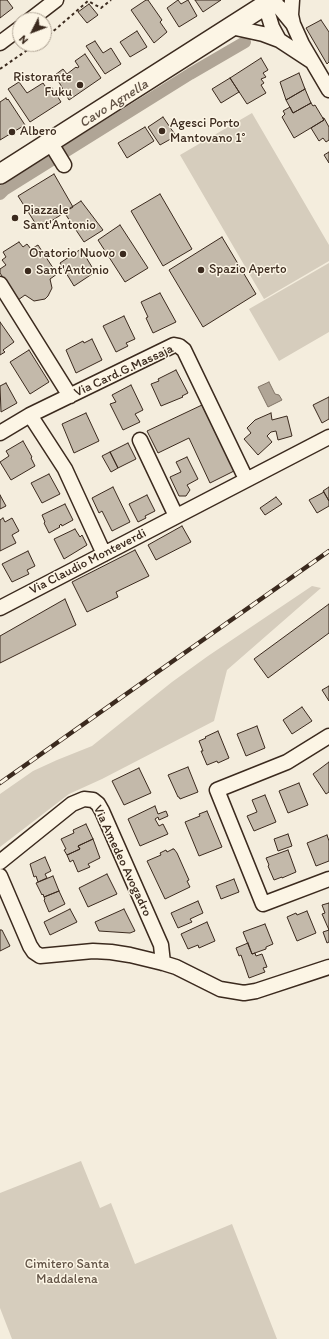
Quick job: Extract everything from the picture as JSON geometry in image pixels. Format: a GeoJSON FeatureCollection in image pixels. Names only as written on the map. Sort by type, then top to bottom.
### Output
{"type":"FeatureCollection","features":[{"type":"Feature","properties":{"kind":"street"},"geometry":{"type":"LineString","coordinates":[[292,0],[291,15],[293,24]]}},
{"type":"Feature","properties":{"kind":"street"},"geometry":{"type":"LineString","coordinates":[[272,1],[293,24],[312,62],[329,90]]}},
{"type":"Feature","properties":{"kind":"street"},"geometry":{"type":"LineString","coordinates":[[0,174],[272,1]]}},
{"type":"Feature","properties":{"kind":"street"},"geometry":{"type":"LineString","coordinates":[[272,1],[268,14],[272,27],[279,40]]}},
{"type":"Feature","properties":{"kind":"street"},"geometry":{"type":"LineString","coordinates":[[38,12],[47,3]]}},
{"type":"Feature","properties":{"kind":"street"},"geometry":{"type":"LineString","coordinates":[[231,27],[263,34],[279,40],[312,62]]}},
{"type":"Feature","properties":{"kind":"street"},"geometry":{"type":"LineString","coordinates":[[0,43],[12,34]]}},
{"type":"Feature","properties":{"kind":"street"},"geometry":{"type":"LineString","coordinates":[[50,142],[64,165]]}},
{"type":"Feature","properties":{"kind":"street"},"geometry":{"type":"LineString","coordinates":[[0,284],[70,396]]}},
{"type":"Feature","properties":{"kind":"street","name":"Via Card.G.Massaja"},"geometry":{"type":"LineString","coordinates":[[0,433],[30,415],[174,345],[179,346],[184,350],[246,480]]}},
{"type":"Feature","properties":{"kind":"street"},"geometry":{"type":"LineString","coordinates":[[30,415],[65,470],[104,554]]}},
{"type":"Feature","properties":{"kind":"street","name":"Via Claudio Monteverdi"},"geometry":{"type":"LineString","coordinates":[[1,606],[104,554],[329,436]]}},
{"type":"Feature","properties":{"kind":"street"},"geometry":{"type":"LineString","coordinates":[[140,440],[176,516]]}},
{"type":"Feature","properties":{"kind":"street"},"geometry":{"type":"LineString","coordinates":[[329,736],[287,762],[218,790],[263,904],[329,879]]}},
{"type":"Feature","properties":{"kind":"street","name":"Via Amedeo Avogadro"},"geometry":{"type":"LineString","coordinates":[[0,862],[72,804],[84,799],[93,800],[98,804],[102,811],[161,945],[163,963]]}},
{"type":"Feature","properties":{"kind":"street"},"geometry":{"type":"LineString","coordinates":[[0,876],[30,946],[34,952],[40,956],[93,951],[111,952],[176,967],[220,990],[244,993],[256,991],[329,966]]}},
{"type":"Feature","properties":{"kind":"path"},"geometry":{"type":"LineString","coordinates":[[52,32],[88,1],[101,8],[111,0]]}},
{"type":"Feature","properties":{"kind":"path"},"geometry":{"type":"LineString","coordinates":[[0,69],[24,52]]}},
{"type":"Feature","properties":{"kind":"green space"},"geometry":{"type":"Polygon","coordinates":[[[252,113],[329,245],[329,261],[264,299],[180,155],[252,113]]]}},
{"type":"Feature","properties":{"kind":"green space"},"geometry":{"type":"Polygon","coordinates":[[[329,263],[329,332],[279,361],[249,309],[329,263]]]}},
{"type":"Feature","properties":{"kind":"green space"},"geometry":{"type":"Polygon","coordinates":[[[312,586],[321,588],[227,670],[214,721],[102,779],[69,794],[0,847],[0,794],[33,771],[92,746],[172,682],[312,586]]]}},
{"type":"Feature","properties":{"kind":"green space","name":"Cimitero Santa Maddalena"},"geometry":{"type":"Polygon","coordinates":[[[81,1161],[100,1208],[111,1203],[135,1264],[232,1224],[277,1339],[12,1339],[0,1308],[0,1193],[81,1161]]]}},
{"type":"Feature","properties":{"kind":"shaded area"},"geometry":{"type":"Polygon","coordinates":[[[269,382],[275,394],[279,395],[282,400],[268,407],[258,387],[269,382]]]}},
{"type":"Feature","properties":{"kind":"building"},"geometry":{"type":"Polygon","coordinates":[[[0,0],[7,0],[13,8],[0,18],[0,0]]]}},
{"type":"Feature","properties":{"kind":"building"},"geometry":{"type":"Polygon","coordinates":[[[148,0],[162,20],[160,22],[167,32],[154,43],[131,10],[148,0]]]}},
{"type":"Feature","properties":{"kind":"building"},"geometry":{"type":"Polygon","coordinates":[[[178,0],[181,4],[188,0],[197,16],[179,27],[167,8],[178,0]]]}},
{"type":"Feature","properties":{"kind":"building"},"geometry":{"type":"Polygon","coordinates":[[[195,0],[221,0],[203,12],[195,0]]]}},
{"type":"Feature","properties":{"kind":"building"},"geometry":{"type":"Polygon","coordinates":[[[89,4],[98,15],[87,23],[78,12],[89,4]]]}},
{"type":"Feature","properties":{"kind":"building"},"geometry":{"type":"Polygon","coordinates":[[[321,20],[329,32],[329,62],[327,64],[306,28],[321,20]]]}},
{"type":"Feature","properties":{"kind":"building"},"geometry":{"type":"Polygon","coordinates":[[[137,31],[147,47],[130,57],[120,42],[137,31]]]}},
{"type":"Feature","properties":{"kind":"building"},"geometry":{"type":"Polygon","coordinates":[[[95,41],[103,53],[111,48],[121,64],[105,74],[86,46],[95,41]]]}},
{"type":"Feature","properties":{"kind":"building"},"geometry":{"type":"Polygon","coordinates":[[[85,54],[101,78],[69,100],[55,75],[63,69],[67,74],[76,67],[79,67],[75,61],[85,54]]]}},
{"type":"Feature","properties":{"kind":"building"},"geometry":{"type":"Polygon","coordinates":[[[261,58],[268,70],[263,73],[266,77],[261,79],[264,83],[261,85],[266,93],[247,104],[230,78],[261,58]]]}},
{"type":"Feature","properties":{"kind":"building"},"geometry":{"type":"Polygon","coordinates":[[[299,73],[305,89],[286,100],[280,82],[299,73]]]}},
{"type":"Feature","properties":{"kind":"building"},"geometry":{"type":"Polygon","coordinates":[[[230,78],[239,92],[221,103],[212,89],[230,78]]]}},
{"type":"Feature","properties":{"kind":"building"},"geometry":{"type":"Polygon","coordinates":[[[19,82],[27,93],[43,83],[47,89],[51,86],[61,102],[30,122],[8,89],[19,82]]]}},
{"type":"Feature","properties":{"kind":"building"},"geometry":{"type":"Polygon","coordinates":[[[305,89],[311,103],[293,113],[286,100],[305,89]]]}},
{"type":"Feature","properties":{"kind":"building"},"geometry":{"type":"Polygon","coordinates":[[[6,98],[25,125],[0,140],[0,102],[6,98]]]}},
{"type":"Feature","properties":{"kind":"building"},"geometry":{"type":"Polygon","coordinates":[[[311,103],[313,106],[315,105],[324,120],[294,138],[282,117],[285,114],[283,111],[290,107],[293,113],[311,103]]]}},
{"type":"Feature","properties":{"kind":"building","name":"Agesci Porto Mantovano 1°"},"geometry":{"type":"Polygon","coordinates":[[[163,117],[176,136],[160,145],[148,127],[163,117]]]}},
{"type":"Feature","properties":{"kind":"building"},"geometry":{"type":"Polygon","coordinates":[[[323,118],[329,127],[329,140],[326,142],[323,138],[319,141],[311,128],[324,120],[323,118]]]}},
{"type":"Feature","properties":{"kind":"building"},"geometry":{"type":"Polygon","coordinates":[[[145,127],[154,141],[127,158],[118,143],[145,127]]]}},
{"type":"Feature","properties":{"kind":"building"},"geometry":{"type":"Polygon","coordinates":[[[329,152],[329,163],[324,155],[329,152]]]}},
{"type":"Feature","properties":{"kind":"building"},"geometry":{"type":"Polygon","coordinates":[[[54,174],[73,207],[39,229],[18,196],[54,174]]]}},
{"type":"Feature","properties":{"kind":"building"},"geometry":{"type":"Polygon","coordinates":[[[160,194],[192,249],[163,266],[131,211],[160,194]]]}},
{"type":"Feature","properties":{"kind":"building"},"geometry":{"type":"Polygon","coordinates":[[[81,201],[103,230],[84,242],[64,212],[81,201]]]}},
{"type":"Feature","properties":{"kind":"building","name":"Oratorio Nuovo"},"geometry":{"type":"Polygon","coordinates":[[[120,225],[148,268],[125,282],[98,240],[120,225]]]}},
{"type":"Feature","properties":{"kind":"building"},"geometry":{"type":"Polygon","coordinates":[[[222,237],[256,294],[203,327],[169,270],[222,237]]]}},
{"type":"Feature","properties":{"kind":"building","name":"Sant'Antonio"},"geometry":{"type":"Polygon","coordinates":[[[19,242],[23,247],[27,244],[31,249],[38,245],[57,274],[50,279],[52,288],[45,299],[34,301],[25,295],[18,300],[0,273],[0,269],[6,265],[2,260],[6,257],[3,252],[19,242]]]}},
{"type":"Feature","properties":{"kind":"building"},"geometry":{"type":"Polygon","coordinates":[[[81,249],[95,272],[74,286],[60,263],[81,249]]]}},
{"type":"Feature","properties":{"kind":"building"},"geometry":{"type":"Polygon","coordinates":[[[160,293],[176,322],[153,333],[141,302],[160,293]]]}},
{"type":"Feature","properties":{"kind":"building"},"geometry":{"type":"Polygon","coordinates":[[[124,316],[135,339],[126,343],[128,346],[116,352],[103,326],[124,316]]]}},
{"type":"Feature","properties":{"kind":"building"},"geometry":{"type":"Polygon","coordinates":[[[0,322],[14,342],[3,350],[5,352],[0,355],[0,322]]]}},
{"type":"Feature","properties":{"kind":"building"},"geometry":{"type":"Polygon","coordinates":[[[92,339],[102,360],[76,373],[66,350],[83,341],[84,343],[92,339]]]}},
{"type":"Feature","properties":{"kind":"building"},"geometry":{"type":"Polygon","coordinates":[[[29,350],[49,382],[30,394],[10,362],[29,350]]]}},
{"type":"Feature","properties":{"kind":"building"},"geometry":{"type":"Polygon","coordinates":[[[176,370],[188,393],[182,396],[183,397],[161,406],[151,384],[159,381],[158,379],[176,370]]]}},
{"type":"Feature","properties":{"kind":"building"},"geometry":{"type":"Polygon","coordinates":[[[6,383],[17,403],[1,412],[0,386],[6,383]]]}},
{"type":"Feature","properties":{"kind":"building"},"geometry":{"type":"Polygon","coordinates":[[[131,385],[143,410],[135,414],[140,422],[123,430],[110,404],[116,402],[112,395],[131,385]]]}},
{"type":"Feature","properties":{"kind":"building"},"geometry":{"type":"Polygon","coordinates":[[[329,397],[329,419],[322,423],[313,405],[329,397]]]}},
{"type":"Feature","properties":{"kind":"building"},"geometry":{"type":"Polygon","coordinates":[[[202,405],[234,471],[210,483],[189,438],[158,453],[147,431],[202,405]]]}},
{"type":"Feature","properties":{"kind":"building"},"geometry":{"type":"Polygon","coordinates":[[[86,413],[99,441],[74,453],[62,424],[86,413]]]}},
{"type":"Feature","properties":{"kind":"building"},"geometry":{"type":"Polygon","coordinates":[[[271,413],[272,420],[287,416],[292,436],[278,440],[276,431],[271,432],[267,436],[272,442],[258,455],[244,439],[251,433],[247,428],[255,420],[271,413]]]}},
{"type":"Feature","properties":{"kind":"building"},"geometry":{"type":"Polygon","coordinates":[[[23,441],[35,466],[11,480],[0,462],[9,456],[6,451],[23,441]]]}},
{"type":"Feature","properties":{"kind":"building"},"geometry":{"type":"Polygon","coordinates":[[[128,443],[136,459],[118,468],[110,452],[128,443]]]}},
{"type":"Feature","properties":{"kind":"building"},"geometry":{"type":"Polygon","coordinates":[[[110,452],[118,468],[111,472],[102,456],[110,452]]]}},
{"type":"Feature","properties":{"kind":"building"},"geometry":{"type":"Polygon","coordinates":[[[187,457],[198,479],[187,485],[190,490],[186,496],[179,496],[170,477],[181,472],[176,462],[187,457]]]}},
{"type":"Feature","properties":{"kind":"building"},"geometry":{"type":"Polygon","coordinates":[[[49,474],[60,494],[42,503],[31,483],[49,474]]]}},
{"type":"Feature","properties":{"kind":"building"},"geometry":{"type":"Polygon","coordinates":[[[113,487],[130,522],[112,531],[102,511],[99,513],[92,498],[113,487]]]}},
{"type":"Feature","properties":{"kind":"building"},"geometry":{"type":"Polygon","coordinates":[[[329,487],[329,501],[323,491],[329,487]]]}},
{"type":"Feature","properties":{"kind":"building"},"geometry":{"type":"Polygon","coordinates":[[[324,492],[329,501],[329,506],[317,513],[309,500],[324,492]]]}},
{"type":"Feature","properties":{"kind":"building"},"geometry":{"type":"Polygon","coordinates":[[[0,495],[6,506],[0,509],[0,495]]]}},
{"type":"Feature","properties":{"kind":"building"},"geometry":{"type":"Polygon","coordinates":[[[147,495],[155,511],[145,516],[146,518],[138,522],[129,504],[147,495]]]}},
{"type":"Feature","properties":{"kind":"building"},"geometry":{"type":"Polygon","coordinates":[[[276,497],[282,504],[265,515],[260,508],[276,497]]]}},
{"type":"Feature","properties":{"kind":"building"},"geometry":{"type":"Polygon","coordinates":[[[65,504],[73,520],[62,526],[61,524],[59,526],[60,527],[49,533],[42,515],[65,504]]]}},
{"type":"Feature","properties":{"kind":"building"},"geometry":{"type":"Polygon","coordinates":[[[3,518],[5,522],[12,518],[19,531],[12,535],[16,543],[0,551],[0,520],[3,518]]]}},
{"type":"Feature","properties":{"kind":"building"},"geometry":{"type":"Polygon","coordinates":[[[182,526],[191,542],[156,560],[148,545],[182,526]]]}},
{"type":"Feature","properties":{"kind":"building"},"geometry":{"type":"Polygon","coordinates":[[[75,529],[80,537],[82,535],[87,545],[64,559],[54,539],[75,529]]]}},
{"type":"Feature","properties":{"kind":"building"},"geometry":{"type":"Polygon","coordinates":[[[135,550],[149,576],[116,592],[118,597],[87,612],[72,582],[135,550]]]}},
{"type":"Feature","properties":{"kind":"building"},"geometry":{"type":"Polygon","coordinates":[[[28,551],[35,566],[27,570],[29,574],[12,582],[2,564],[28,551]]]}},
{"type":"Feature","properties":{"kind":"building"},"geometry":{"type":"Polygon","coordinates":[[[65,599],[76,625],[0,663],[0,636],[65,599]]]}},
{"type":"Feature","properties":{"kind":"building"},"geometry":{"type":"Polygon","coordinates":[[[329,604],[329,633],[268,678],[254,659],[329,604]]]}},
{"type":"Feature","properties":{"kind":"building"},"geometry":{"type":"Polygon","coordinates":[[[329,686],[329,701],[322,690],[329,686]]]}},
{"type":"Feature","properties":{"kind":"building"},"geometry":{"type":"Polygon","coordinates":[[[302,707],[312,721],[292,734],[283,720],[302,707]]]}},
{"type":"Feature","properties":{"kind":"building"},"geometry":{"type":"Polygon","coordinates":[[[257,726],[265,748],[246,756],[237,734],[257,726]]]}},
{"type":"Feature","properties":{"kind":"building"},"geometry":{"type":"Polygon","coordinates":[[[218,731],[229,758],[218,763],[217,761],[207,765],[201,751],[203,751],[199,741],[218,731]]]}},
{"type":"Feature","properties":{"kind":"building"},"geometry":{"type":"Polygon","coordinates":[[[329,762],[329,792],[326,794],[313,774],[329,762]]]}},
{"type":"Feature","properties":{"kind":"building"},"geometry":{"type":"Polygon","coordinates":[[[188,767],[198,792],[180,799],[168,775],[188,767]]]}},
{"type":"Feature","properties":{"kind":"building"},"geometry":{"type":"Polygon","coordinates":[[[139,768],[151,793],[124,805],[112,781],[139,768]]]}},
{"type":"Feature","properties":{"kind":"building"},"geometry":{"type":"Polygon","coordinates":[[[299,783],[308,805],[288,813],[279,791],[299,783]]]}},
{"type":"Feature","properties":{"kind":"building"},"geometry":{"type":"Polygon","coordinates":[[[265,795],[276,822],[254,831],[247,816],[257,812],[252,800],[265,795]]]}},
{"type":"Feature","properties":{"kind":"building"},"geometry":{"type":"Polygon","coordinates":[[[155,806],[158,814],[166,811],[168,816],[159,820],[158,817],[155,819],[159,826],[163,824],[168,834],[140,846],[128,819],[155,806]]]}},
{"type":"Feature","properties":{"kind":"building"},"geometry":{"type":"Polygon","coordinates":[[[207,811],[222,847],[199,856],[185,822],[200,816],[199,814],[207,811]]]}},
{"type":"Feature","properties":{"kind":"building"},"geometry":{"type":"Polygon","coordinates":[[[86,824],[93,839],[78,846],[80,849],[67,855],[61,839],[74,833],[73,830],[86,824]]]}},
{"type":"Feature","properties":{"kind":"building"},"geometry":{"type":"Polygon","coordinates":[[[288,834],[292,846],[278,851],[274,839],[288,834]]]}},
{"type":"Feature","properties":{"kind":"building"},"geometry":{"type":"Polygon","coordinates":[[[327,835],[329,841],[329,861],[316,866],[307,843],[327,835]]]}},
{"type":"Feature","properties":{"kind":"building"},"geometry":{"type":"Polygon","coordinates":[[[93,839],[100,858],[88,864],[90,867],[78,872],[73,860],[70,862],[67,855],[80,849],[78,846],[93,839]]]}},
{"type":"Feature","properties":{"kind":"building"},"geometry":{"type":"Polygon","coordinates":[[[173,849],[177,853],[189,880],[187,881],[190,887],[165,899],[147,861],[161,855],[160,853],[166,850],[167,852],[173,849]]]}},
{"type":"Feature","properties":{"kind":"building"},"geometry":{"type":"Polygon","coordinates":[[[288,850],[296,872],[274,880],[266,858],[288,850]]]}},
{"type":"Feature","properties":{"kind":"building"},"geometry":{"type":"Polygon","coordinates":[[[45,857],[51,871],[45,874],[47,878],[38,882],[36,876],[34,877],[30,864],[45,857]]]}},
{"type":"Feature","properties":{"kind":"building"},"geometry":{"type":"Polygon","coordinates":[[[107,874],[117,894],[88,907],[79,888],[107,874]]]}},
{"type":"Feature","properties":{"kind":"building"},"geometry":{"type":"Polygon","coordinates":[[[53,876],[59,891],[44,897],[36,883],[53,876]]]}},
{"type":"Feature","properties":{"kind":"building"},"geometry":{"type":"Polygon","coordinates":[[[234,879],[239,892],[221,899],[216,886],[234,879]]]}},
{"type":"Feature","properties":{"kind":"building"},"geometry":{"type":"Polygon","coordinates":[[[59,891],[65,904],[49,912],[44,897],[59,891]]]}},
{"type":"Feature","properties":{"kind":"building"},"geometry":{"type":"Polygon","coordinates":[[[198,901],[203,913],[190,919],[192,922],[178,928],[171,913],[198,901]]]}},
{"type":"Feature","properties":{"kind":"building"},"geometry":{"type":"Polygon","coordinates":[[[329,903],[329,930],[322,914],[325,913],[322,905],[329,903]]]}},
{"type":"Feature","properties":{"kind":"building"},"geometry":{"type":"Polygon","coordinates":[[[70,909],[77,922],[50,935],[44,922],[70,909]]]}},
{"type":"Feature","properties":{"kind":"building"},"geometry":{"type":"Polygon","coordinates":[[[124,909],[135,931],[130,933],[99,931],[95,922],[124,909]]]}},
{"type":"Feature","properties":{"kind":"building"},"geometry":{"type":"Polygon","coordinates":[[[307,911],[316,933],[297,941],[287,917],[296,913],[297,915],[307,911]]]}},
{"type":"Feature","properties":{"kind":"building"},"geometry":{"type":"Polygon","coordinates":[[[207,922],[215,941],[199,948],[198,945],[188,949],[181,934],[207,922]]]}},
{"type":"Feature","properties":{"kind":"building"},"geometry":{"type":"Polygon","coordinates":[[[265,924],[273,944],[266,947],[266,949],[252,954],[243,932],[265,924]]]}},
{"type":"Feature","properties":{"kind":"building"},"geometry":{"type":"Polygon","coordinates":[[[0,930],[2,930],[10,946],[0,951],[0,930]]]}},
{"type":"Feature","properties":{"kind":"building"},"geometry":{"type":"Polygon","coordinates":[[[329,930],[329,942],[327,943],[323,932],[329,930]]]}},
{"type":"Feature","properties":{"kind":"building"},"geometry":{"type":"Polygon","coordinates":[[[248,943],[252,954],[255,953],[256,956],[262,954],[267,967],[263,968],[265,972],[249,978],[241,955],[239,956],[236,948],[248,943]]]}},
{"type":"Feature","properties":{"kind":"waterway","name":"Cavo Agnella"},"geometry":{"type":"LineString","coordinates":[[0,194],[4,190],[190,74],[245,42]]}},
{"type":"Feature","properties":{"kind":"railway"},"geometry":{"type":"LineString","coordinates":[[0,783],[329,551]]}},
{"type":"Feature","properties":{"kind":"place","name":"Ristorante Fuku"},"geometry":{"type":"Point","coordinates":[80,85]}},
{"type":"Feature","properties":{"kind":"place","name":"Agesci Porto Mantovano 1°"},"geometry":{"type":"Point","coordinates":[162,131]}},
{"type":"Feature","properties":{"kind":"place","name":"Albero"},"geometry":{"type":"Point","coordinates":[12,132]}},
{"type":"Feature","properties":{"kind":"place","name":"Piazzale Sant'Antonio"},"geometry":{"type":"Point","coordinates":[15,218]}},
{"type":"Feature","properties":{"kind":"place","name":"Oratorio Nuovo"},"geometry":{"type":"Point","coordinates":[123,254]}},
{"type":"Feature","properties":{"kind":"place","name":"Spazio Aperto"},"geometry":{"type":"Point","coordinates":[201,270]}},
{"type":"Feature","properties":{"kind":"place","name":"Sant'Antonio"},"geometry":{"type":"Point","coordinates":[28,271]}}]}
